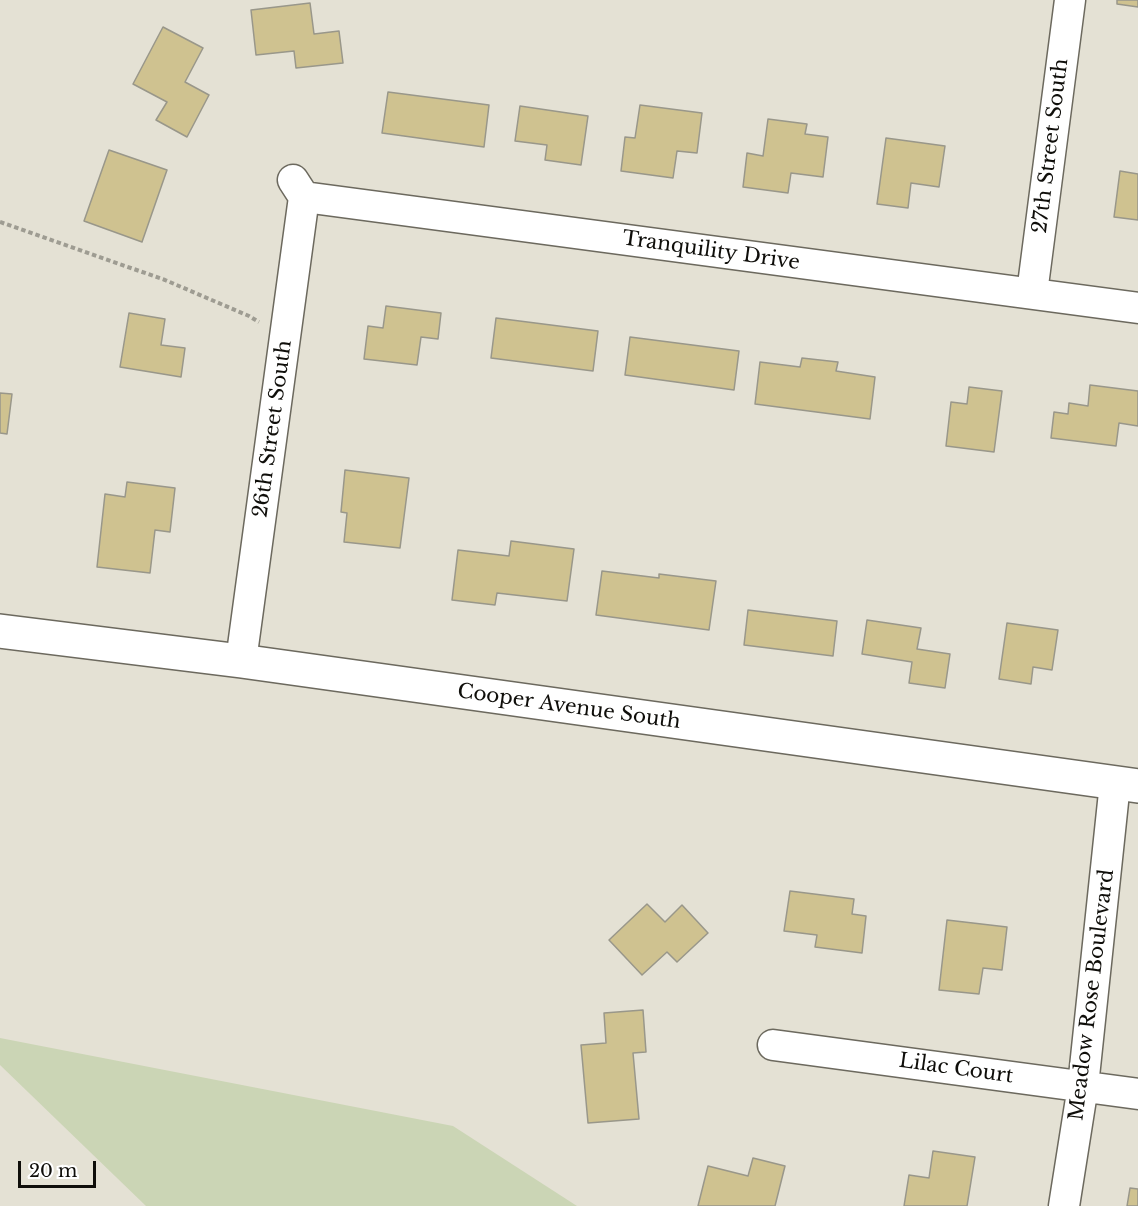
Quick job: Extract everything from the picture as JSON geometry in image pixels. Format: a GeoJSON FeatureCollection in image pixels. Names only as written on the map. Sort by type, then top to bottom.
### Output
{"type":"FeatureCollection","features":[{"type":"Feature","properties":{"kind":"street","name":"27th Street South"},"geometry":{"type":"LineString","coordinates":[[1032,293],[1070,0]]}},
{"type":"Feature","properties":{"kind":"street","name":"Tranquility Drive"},"geometry":{"type":"LineString","coordinates":[[298,188],[1138,308]]}},
{"type":"Feature","properties":{"kind":"street","name":"26th Street South"},"geometry":{"type":"LineString","coordinates":[[241,661],[285,339],[298,188]]}},
{"type":"Feature","properties":{"kind":"street","name":"Cooper Avenue South"},"geometry":{"type":"LineString","coordinates":[[0,631],[241,661],[1127,784]]}},
{"type":"Feature","properties":{"kind":"street","name":"Meadow Rose Boulevard"},"geometry":{"type":"LineString","coordinates":[[1064,1206],[1127,784]]}},
{"type":"Feature","properties":{"kind":"street","name":"Lilac Court"},"geometry":{"type":"LineString","coordinates":[[773,1045],[1138,1094]]}},
{"type":"Feature","properties":{"kind":"path"},"geometry":{"type":"LineString","coordinates":[[0,222],[165,280],[249,316],[285,339]]}},
{"type":"Feature","properties":{"kind":"green space"},"geometry":{"type":"Polygon","coordinates":[[[0,1038],[453,1126],[577,1206],[146,1206],[0,1065],[0,1038]]]}},
{"type":"Feature","properties":{"kind":"building"},"geometry":{"type":"Polygon","coordinates":[[[1117,0],[1138,0],[1138,7],[1117,4],[1117,0]]]}},
{"type":"Feature","properties":{"kind":"building"},"geometry":{"type":"Polygon","coordinates":[[[310,3],[314,34],[339,31],[343,63],[296,68],[294,51],[256,55],[251,10],[310,3]]]}},
{"type":"Feature","properties":{"kind":"building"},"geometry":{"type":"Polygon","coordinates":[[[163,27],[203,48],[185,82],[209,95],[187,137],[156,120],[167,102],[133,84],[163,27]]]}},
{"type":"Feature","properties":{"kind":"building"},"geometry":{"type":"Polygon","coordinates":[[[388,92],[489,105],[484,147],[382,133],[388,92]]]}},
{"type":"Feature","properties":{"kind":"building"},"geometry":{"type":"Polygon","coordinates":[[[640,105],[702,113],[697,153],[677,151],[673,178],[621,171],[625,137],[635,138],[640,105]]]}},
{"type":"Feature","properties":{"kind":"building"},"geometry":{"type":"Polygon","coordinates":[[[520,106],[588,116],[581,165],[545,160],[547,145],[515,141],[520,106]]]}},
{"type":"Feature","properties":{"kind":"building"},"geometry":{"type":"Polygon","coordinates":[[[768,119],[807,124],[805,134],[828,137],[823,177],[791,173],[788,193],[743,187],[747,153],[763,156],[768,119]]]}},
{"type":"Feature","properties":{"kind":"building"},"geometry":{"type":"Polygon","coordinates":[[[886,138],[945,146],[939,187],[911,183],[908,208],[877,204],[886,138]]]}},
{"type":"Feature","properties":{"kind":"building"},"geometry":{"type":"Polygon","coordinates":[[[109,150],[167,170],[142,242],[84,221],[109,150]]]}},
{"type":"Feature","properties":{"kind":"building"},"geometry":{"type":"Polygon","coordinates":[[[1120,171],[1138,174],[1138,220],[1114,217],[1120,171]]]}},
{"type":"Feature","properties":{"kind":"building"},"geometry":{"type":"Polygon","coordinates":[[[386,306],[441,313],[438,339],[421,337],[417,365],[364,359],[368,326],[383,328],[386,306]]]}},
{"type":"Feature","properties":{"kind":"building"},"geometry":{"type":"Polygon","coordinates":[[[129,313],[165,319],[161,345],[185,348],[181,377],[120,367],[129,313]]]}},
{"type":"Feature","properties":{"kind":"building"},"geometry":{"type":"Polygon","coordinates":[[[496,318],[598,331],[593,371],[491,358],[496,318]]]}},
{"type":"Feature","properties":{"kind":"building"},"geometry":{"type":"Polygon","coordinates":[[[630,337],[739,351],[734,390],[625,375],[630,337]]]}},
{"type":"Feature","properties":{"kind":"building"},"geometry":{"type":"Polygon","coordinates":[[[802,358],[838,362],[836,371],[875,377],[870,419],[755,404],[760,362],[800,367],[802,358]]]}},
{"type":"Feature","properties":{"kind":"building"},"geometry":{"type":"Polygon","coordinates":[[[1090,385],[1138,391],[1138,426],[1119,423],[1116,446],[1051,438],[1054,412],[1068,414],[1069,403],[1088,406],[1090,385]]]}},
{"type":"Feature","properties":{"kind":"building"},"geometry":{"type":"Polygon","coordinates":[[[969,387],[1002,391],[994,452],[946,446],[951,402],[967,404],[969,387]]]}},
{"type":"Feature","properties":{"kind":"building"},"geometry":{"type":"Polygon","coordinates":[[[0,393],[12,394],[7,434],[0,433],[0,393]]]}},
{"type":"Feature","properties":{"kind":"building"},"geometry":{"type":"Polygon","coordinates":[[[345,470],[409,478],[400,548],[344,542],[347,513],[341,512],[345,470]]]}},
{"type":"Feature","properties":{"kind":"building"},"geometry":{"type":"Polygon","coordinates":[[[127,482],[175,488],[170,532],[155,530],[150,573],[97,567],[105,494],[125,497],[127,482]]]}},
{"type":"Feature","properties":{"kind":"building"},"geometry":{"type":"Polygon","coordinates":[[[511,541],[574,549],[567,601],[497,593],[495,605],[452,600],[458,550],[509,556],[511,541]]]}},
{"type":"Feature","properties":{"kind":"building"},"geometry":{"type":"Polygon","coordinates":[[[602,571],[659,578],[659,574],[716,581],[709,630],[596,615],[602,571]]]}},
{"type":"Feature","properties":{"kind":"building"},"geometry":{"type":"Polygon","coordinates":[[[748,610],[837,621],[833,656],[744,645],[748,610]]]}},
{"type":"Feature","properties":{"kind":"building"},"geometry":{"type":"Polygon","coordinates":[[[867,620],[921,628],[917,649],[950,654],[945,688],[909,683],[912,662],[862,654],[867,620]]]}},
{"type":"Feature","properties":{"kind":"building"},"geometry":{"type":"Polygon","coordinates":[[[1007,623],[1058,630],[1052,670],[1033,667],[1031,684],[999,679],[1007,623]]]}},
{"type":"Feature","properties":{"kind":"building"},"geometry":{"type":"Polygon","coordinates":[[[790,891],[854,899],[852,914],[866,916],[862,953],[815,947],[817,935],[784,931],[790,891]]]}},
{"type":"Feature","properties":{"kind":"building"},"geometry":{"type":"Polygon","coordinates":[[[647,904],[665,922],[682,905],[708,933],[677,962],[667,952],[642,975],[609,940],[647,904]]]}},
{"type":"Feature","properties":{"kind":"building"},"geometry":{"type":"Polygon","coordinates":[[[947,920],[1007,927],[1002,970],[983,968],[979,994],[939,990],[947,920]]]}},
{"type":"Feature","properties":{"kind":"building"},"geometry":{"type":"Polygon","coordinates":[[[643,1010],[646,1052],[633,1053],[639,1119],[588,1123],[581,1045],[606,1043],[604,1013],[643,1010]]]}},
{"type":"Feature","properties":{"kind":"building"},"geometry":{"type":"Polygon","coordinates":[[[933,1151],[975,1157],[967,1206],[904,1206],[909,1175],[929,1178],[933,1151]]]}},
{"type":"Feature","properties":{"kind":"building"},"geometry":{"type":"Polygon","coordinates":[[[753,1158],[785,1166],[775,1206],[698,1206],[708,1166],[748,1176],[753,1158]]]}},
{"type":"Feature","properties":{"kind":"building"},"geometry":{"type":"Polygon","coordinates":[[[1130,1188],[1138,1189],[1138,1206],[1127,1206],[1130,1188]]]}}]}
